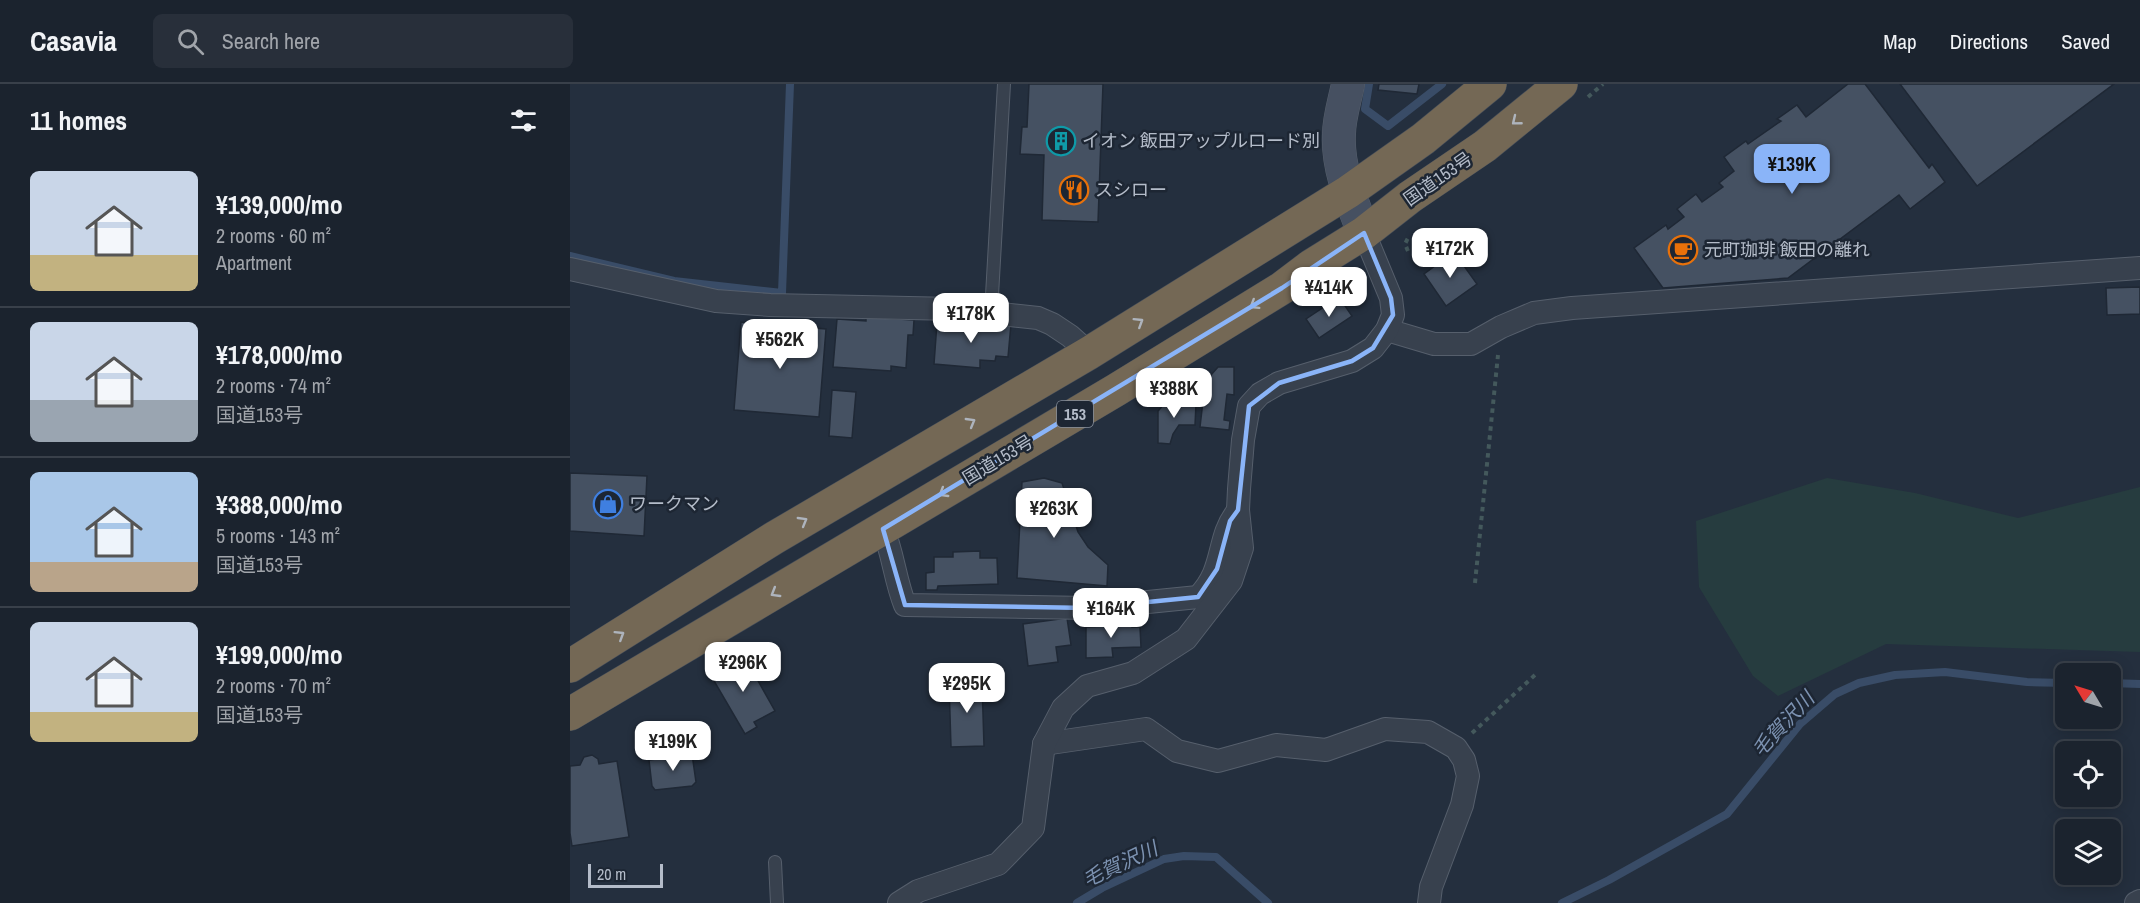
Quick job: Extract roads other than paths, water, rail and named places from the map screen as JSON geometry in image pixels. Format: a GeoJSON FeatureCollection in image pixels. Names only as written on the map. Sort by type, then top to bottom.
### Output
{"type":"FeatureCollection","features":[{"type":"Feature","properties":{"kind":"highway","name":"153"},"geometry":{"type":"LineString","coordinates":[[570,666],[774,538],[1089,353],[1348,192],[1423,138],[1490,84]]}},
{"type":"Feature","properties":{"kind":"highway","name":"国道153号"},"geometry":{"type":"LineString","coordinates":[[570,714],[1116,390],[1282,288],[1485,146],[1561,84]]}},
{"type":"Feature","properties":{"kind":"street"},"geometry":{"type":"LineString","coordinates":[[899,903],[918,891],[998,864],[1033,828],[1044,744],[1063,708],[1087,686],[1133,673],[1186,639],[1231,581],[1242,548],[1238,510],[1243,440],[1250,406],[1260,394],[1279,383],[1352,361],[1373,348],[1387,330],[1393,315],[1391,298],[1348,192],[1340,154],[1339,134],[1348,84]]}},
{"type":"Feature","properties":{"kind":"street"},"geometry":{"type":"LineString","coordinates":[[570,268],[716,301],[770,305],[955,309],[1038,318],[1070,336],[1089,353]]}},
{"type":"Feature","properties":{"kind":"street"},"geometry":{"type":"LineString","coordinates":[[1387,330],[1434,344],[1471,344],[1501,327],[1534,313],[1572,308],[2140,268]]}},
{"type":"Feature","properties":{"kind":"street"},"geometry":{"type":"LineString","coordinates":[[883,529],[891,548],[905,605],[1088,608],[1198,597],[1211,582],[1218,569],[1230,521],[1238,510]]}},
{"type":"Feature","properties":{"kind":"street"},"geometry":{"type":"LineString","coordinates":[[1044,744],[1146,729],[1176,751],[1218,760],[1276,746],[1326,750],[1385,729],[1428,732],[1456,748],[1464,760],[1468,776],[1462,805],[1431,886],[1429,903]]}},
{"type":"Feature","properties":{"kind":"street"},"geometry":{"type":"LineString","coordinates":[[2136,903],[2140,901]]}},
{"type":"Feature","properties":{"kind":"lane"},"geometry":{"type":"LineString","coordinates":[[992,313],[1004,84]]}},
{"type":"Feature","properties":{"kind":"lane"},"geometry":{"type":"LineString","coordinates":[[775,862],[777,903]]}},
{"type":"Feature","properties":{"kind":"waterway"},"geometry":{"type":"LineString","coordinates":[[570,256],[674,281],[782,293],[790,84]]}},
{"type":"Feature","properties":{"kind":"waterway"},"geometry":{"type":"LineString","coordinates":[[1369,84],[1365,109],[1388,126],[1442,84]]}},
{"type":"Feature","properties":{"kind":"waterway","name":"毛賀沢川"},"geometry":{"type":"LineString","coordinates":[[1562,903],[1609,880],[1727,814],[1800,724],[1835,694],[1859,683],[1895,675],[1945,672],[2027,682],[2055,683]]}},
{"type":"Feature","properties":{"kind":"waterway","name":"毛賀沢川"},"geometry":{"type":"LineString","coordinates":[[2121,683],[2140,684]]}},
{"type":"Feature","properties":{"kind":"waterway","name":"毛賀沢川"},"geometry":{"type":"LineString","coordinates":[[1077,903],[1102,888],[1164,859],[1184,856],[1216,857],[1268,903]]}},
{"type":"Feature","properties":{"kind":"place","name":"イオン 飯田アップルロード別"},"geometry":{"type":"Point","coordinates":[1061,141]}},
{"type":"Feature","properties":{"kind":"place","name":"スシロー"},"geometry":{"type":"Point","coordinates":[1074,190]}},
{"type":"Feature","properties":{"kind":"place","name":"元町珈琲 飯田の離れ"},"geometry":{"type":"Point","coordinates":[1683,250]}},
{"type":"Feature","properties":{"kind":"place","name":"ワークマン"},"geometry":{"type":"Point","coordinates":[608,504]}}]}
